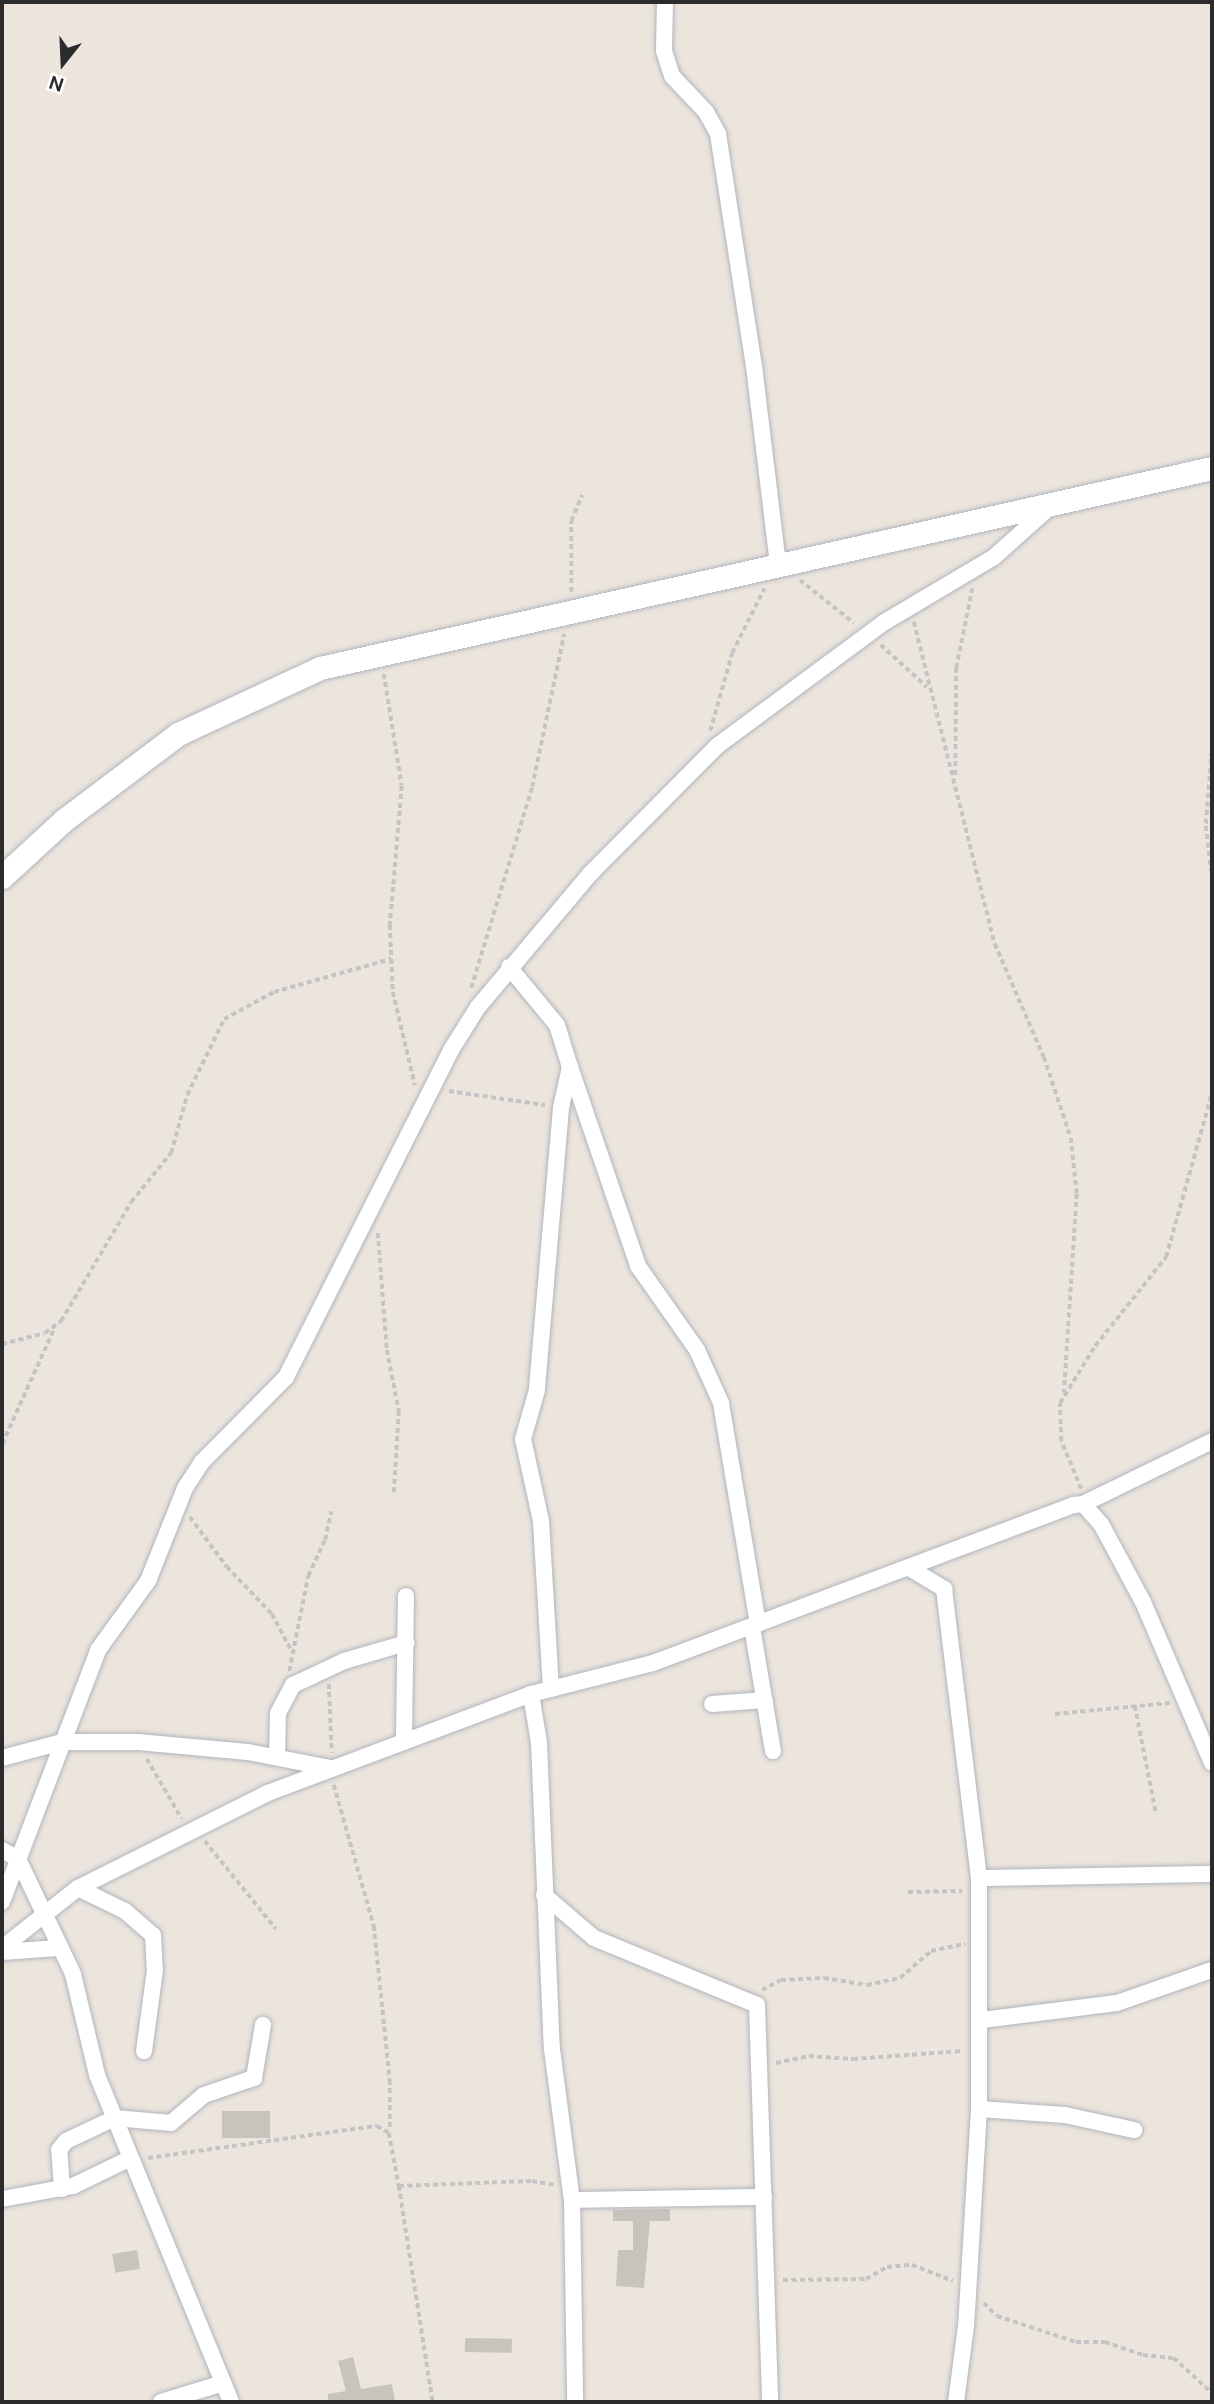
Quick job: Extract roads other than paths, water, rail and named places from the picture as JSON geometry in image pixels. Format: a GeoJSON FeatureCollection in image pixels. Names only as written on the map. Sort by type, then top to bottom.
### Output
{"type":"FeatureCollection","features":[{"type":"Feature","properties":{"kind":"street"},"geometry":{"type":"LineString","coordinates":[[665,2],[664,51],[672,76],[706,112],[718,134],[773,567]]}},
{"type":"Feature","properties":{"kind":"street"},"geometry":{"type":"LineString","coordinates":[[2,877],[64,820],[178,734],[320,668],[567,615],[1212,468]]}},
{"type":"Feature","properties":{"kind":"street"},"geometry":{"type":"LineString","coordinates":[[2,1902],[97,1650],[148,1581],[180,1500],[202,1462],[286,1377],[374,1210],[432,1087],[509,967],[700,763],[867,635],[983,565],[1055,502]]}},
{"type":"Feature","properties":{"kind":"street"},"geometry":{"type":"LineString","coordinates":[[509,967],[557,1025],[638,1266],[698,1350],[721,1403],[773,1751]]}},
{"type":"Feature","properties":{"kind":"street"},"geometry":{"type":"LineString","coordinates":[[551,1689],[541,1521],[523,1439],[540,1368],[561,1108],[570,1067]]}},
{"type":"Feature","properties":{"kind":"street"},"geometry":{"type":"LineString","coordinates":[[2,1950],[44,1911],[78,1888],[195,1828],[330,1768],[404,1737],[531,1694],[653,1663],[911,1569],[1085,1502],[1212,1441]]}},
{"type":"Feature","properties":{"kind":"street"},"geometry":{"type":"LineString","coordinates":[[1085,1502],[1101,1524],[1143,1602],[1210,1754]]}},
{"type":"Feature","properties":{"kind":"street"},"geometry":{"type":"LineString","coordinates":[[911,1569],[944,1589],[979,1885],[982,2021],[979,2109],[968,2295],[956,2402]]}},
{"type":"Feature","properties":{"kind":"street"},"geometry":{"type":"LineString","coordinates":[[404,1737],[406,1596]]}},
{"type":"Feature","properties":{"kind":"street"},"geometry":{"type":"LineString","coordinates":[[277,1757],[284,1696],[293,1685],[327,1668],[406,1643]]}},
{"type":"Feature","properties":{"kind":"street"},"geometry":{"type":"LineString","coordinates":[[531,1694],[540,1742],[552,2049],[572,2197],[575,2396],[561,2402]]}},
{"type":"Feature","properties":{"kind":"street"},"geometry":{"type":"LineString","coordinates":[[712,1704],[765,1700]]}},
{"type":"Feature","properties":{"kind":"street"},"geometry":{"type":"LineString","coordinates":[[2,1758],[62,1742],[138,1742],[277,1757],[330,1768]]}},
{"type":"Feature","properties":{"kind":"street"},"geometry":{"type":"LineString","coordinates":[[2,1850],[18,1859],[44,1911],[58,1948],[73,1974],[97,2075],[231,2402]]}},
{"type":"Feature","properties":{"kind":"street"},"geometry":{"type":"LineString","coordinates":[[979,1885],[1212,1874]]}},
{"type":"Feature","properties":{"kind":"street"},"geometry":{"type":"LineString","coordinates":[[78,1888],[125,1911],[153,1935],[155,1970],[144,2051]]}},
{"type":"Feature","properties":{"kind":"street"},"geometry":{"type":"LineString","coordinates":[[544,1895],[594,1938],[699,1985],[750,1998],[760,2016],[770,2402]]}},
{"type":"Feature","properties":{"kind":"street"},"geometry":{"type":"LineString","coordinates":[[2,1950],[58,1948]]}},
{"type":"Feature","properties":{"kind":"street"},"geometry":{"type":"LineString","coordinates":[[982,2021],[1117,2003],[1212,1970]]}},
{"type":"Feature","properties":{"kind":"street"},"geometry":{"type":"LineString","coordinates":[[62,2189],[62,2146],[115,2118],[140,2125],[171,2123],[204,2095],[254,2078],[263,2025]]}},
{"type":"Feature","properties":{"kind":"street"},"geometry":{"type":"LineString","coordinates":[[979,2109],[1065,2115],[1134,2130]]}},
{"type":"Feature","properties":{"kind":"street"},"geometry":{"type":"LineString","coordinates":[[2,2199],[62,2189],[133,2160]]}},
{"type":"Feature","properties":{"kind":"street"},"geometry":{"type":"LineString","coordinates":[[572,2197],[764,2197]]}},
{"type":"Feature","properties":{"kind":"street"},"geometry":{"type":"LineString","coordinates":[[161,2402],[223,2383]]}}]}
